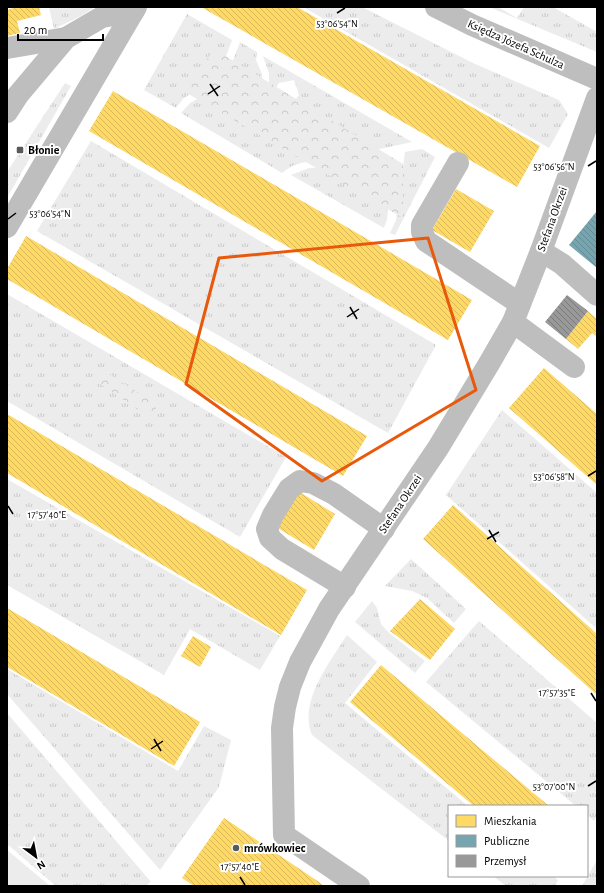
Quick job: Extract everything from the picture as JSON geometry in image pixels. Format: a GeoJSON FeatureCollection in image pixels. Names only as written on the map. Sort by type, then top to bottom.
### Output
{"type":"FeatureCollection","features":[{"type":"Feature","properties":{"kind":"street","name":"Księdza Józefa Schulza"},"geometry":{"type":"LineString","coordinates":[[436,7],[597,80]]}},
{"type":"Feature","properties":{"kind":"street"},"geometry":{"type":"LineString","coordinates":[[7,112],[18,95],[66,38],[102,17],[134,10]]}},
{"type":"Feature","properties":{"kind":"street"},"geometry":{"type":"LineString","coordinates":[[7,227],[134,10]]}},
{"type":"Feature","properties":{"kind":"street"},"geometry":{"type":"LineString","coordinates":[[7,48],[66,38]]}},
{"type":"Feature","properties":{"kind":"street","name":"Stefana Okrzei"},"geometry":{"type":"LineString","coordinates":[[359,886],[284,835],[282,728],[290,687],[300,662],[330,609],[438,448],[490,362],[517,313],[597,98]]}},
{"type":"Feature","properties":{"kind":"street"},"geometry":{"type":"LineString","coordinates":[[458,163],[422,225],[422,232],[426,241],[517,313],[574,368]]}},
{"type":"Feature","properties":{"kind":"street"},"geometry":{"type":"LineString","coordinates":[[541,251],[562,264],[597,295]]}},
{"type":"Feature","properties":{"kind":"street"},"geometry":{"type":"LineString","coordinates":[[345,587],[282,549],[270,538],[267,529],[273,515],[289,489],[300,481],[314,483],[334,494],[384,529]]}},
{"type":"Feature","properties":{"kind":"highlighted area"},"geometry":{"type":"Polygon","coordinates":[[[428,238],[476,390],[322,481],[186,384],[219,258],[428,238]]]}},
{"type":"Feature","properties":{"kind":"green space"},"geometry":{"type":"Polygon","coordinates":[[[49,7],[95,7],[81,16],[54,29],[49,7]]]}},
{"type":"Feature","properties":{"kind":"green space"},"geometry":{"type":"Polygon","coordinates":[[[303,7],[362,7],[475,64],[559,100],[568,114],[549,148],[303,7]]]}},
{"type":"Feature","properties":{"kind":"green space"},"geometry":{"type":"Polygon","coordinates":[[[489,7],[498,7],[517,18],[524,7],[553,7],[597,32],[597,52],[489,7]]]}},
{"type":"Feature","properties":{"kind":"green space"},"geometry":{"type":"Polygon","coordinates":[[[187,14],[232,40],[222,67],[183,99],[176,108],[144,90],[187,14]]]}},
{"type":"Feature","properties":{"kind":"green space"},"geometry":{"type":"Polygon","coordinates":[[[240,42],[257,52],[256,60],[262,74],[263,91],[231,66],[240,42]]]}},
{"type":"Feature","properties":{"kind":"green space"},"geometry":{"type":"Polygon","coordinates":[[[214,49],[403,164],[403,218],[185,92],[214,49]]]}},
{"type":"Feature","properties":{"kind":"green space"},"geometry":{"type":"Polygon","coordinates":[[[263,56],[412,142],[356,154],[290,107],[299,95],[294,80],[279,83],[274,90],[269,86],[269,73],[263,56]]]}},
{"type":"Feature","properties":{"kind":"green space"},"geometry":{"type":"Polygon","coordinates":[[[65,83],[71,86],[7,198],[7,172],[65,83]]]}},
{"type":"Feature","properties":{"kind":"green space"},"geometry":{"type":"Polygon","coordinates":[[[208,93],[318,161],[298,164],[290,167],[282,173],[181,113],[190,103],[208,93]]]}},
{"type":"Feature","properties":{"kind":"green space"},"geometry":{"type":"Polygon","coordinates":[[[91,141],[436,345],[388,433],[37,231],[91,141]]]}},
{"type":"Feature","properties":{"kind":"green space"},"geometry":{"type":"Polygon","coordinates":[[[422,149],[435,157],[395,235],[390,233],[396,220],[405,152],[422,149]]]}},
{"type":"Feature","properties":{"kind":"green space"},"geometry":{"type":"Polygon","coordinates":[[[331,167],[390,192],[387,219],[384,228],[291,175],[309,168],[331,167]]]}},
{"type":"Feature","properties":{"kind":"green space"},"geometry":{"type":"Polygon","coordinates":[[[7,294],[286,457],[240,537],[7,401],[7,294]]]}},
{"type":"Feature","properties":{"kind":"green space"},"geometry":{"type":"Polygon","coordinates":[[[107,373],[158,405],[150,418],[99,383],[107,373]]]}},
{"type":"Feature","properties":{"kind":"green space"},"geometry":{"type":"Polygon","coordinates":[[[502,410],[597,493],[597,629],[446,495],[502,410]]]}},
{"type":"Feature","properties":{"kind":"green space"},"geometry":{"type":"Polygon","coordinates":[[[7,479],[280,636],[260,670],[190,629],[164,675],[7,585],[7,479]]]}},
{"type":"Feature","properties":{"kind":"green space"},"geometry":{"type":"Polygon","coordinates":[[[411,559],[466,609],[454,623],[427,598],[412,591],[385,586],[411,559]]]}},
{"type":"Feature","properties":{"kind":"green space"},"geometry":{"type":"Polygon","coordinates":[[[372,601],[377,608],[381,624],[388,632],[425,661],[415,673],[355,622],[372,601]]]}},
{"type":"Feature","properties":{"kind":"green space"},"geometry":{"type":"Polygon","coordinates":[[[479,621],[597,723],[597,815],[594,821],[588,816],[588,805],[575,805],[426,682],[479,621]]]}},
{"type":"Feature","properties":{"kind":"green space"},"geometry":{"type":"Polygon","coordinates":[[[347,635],[377,662],[345,703],[467,805],[448,805],[448,840],[312,735],[309,722],[309,709],[312,696],[325,670],[347,635]]]}},
{"type":"Feature","properties":{"kind":"green space"},"geometry":{"type":"Polygon","coordinates":[[[7,669],[178,771],[204,726],[231,740],[219,787],[160,870],[7,694],[7,669]]]}},
{"type":"Feature","properties":{"kind":"green space"},"geometry":{"type":"Polygon","coordinates":[[[7,713],[151,882],[144,886],[56,886],[7,844],[7,713]]]}},
{"type":"Feature","properties":{"kind":"green space"},"geometry":{"type":"Polygon","coordinates":[[[7,850],[50,886],[7,886],[7,850]]]}},
{"type":"Feature","properties":{"kind":"green space"},"geometry":{"type":"Polygon","coordinates":[[[597,860],[597,886],[582,886],[597,860]]]}},
{"type":"Feature","properties":{"kind":"green space"},"geometry":{"type":"Polygon","coordinates":[[[494,877],[554,877],[558,880],[555,886],[506,886],[494,877]]]}},
{"type":"Feature","properties":{"kind":"building: Mieszkania"},"geometry":{"type":"Polygon","coordinates":[[[13,7],[39,7],[41,15],[17,21],[20,33],[7,36],[7,10],[13,7]]]}},
{"type":"Feature","properties":{"kind":"building: Mieszkania"},"geometry":{"type":"Polygon","coordinates":[[[201,7],[297,7],[540,146],[517,187],[201,7]]]}},
{"type":"Feature","properties":{"kind":"building: Mieszkania"},"geometry":{"type":"Polygon","coordinates":[[[113,91],[472,300],[448,340],[89,131],[113,91]]]}},
{"type":"Feature","properties":{"kind":"building: Mieszkania"},"geometry":{"type":"Polygon","coordinates":[[[456,189],[494,211],[470,252],[432,230],[456,189]]]}},
{"type":"Feature","properties":{"kind":"building: Mieszkania"},"geometry":{"type":"Polygon","coordinates":[[[26,236],[367,436],[343,476],[7,279],[7,269],[26,236]]]}},
{"type":"Feature","properties":{"kind":"building: Mieszkania"},"geometry":{"type":"Polygon","coordinates":[[[588,311],[597,319],[597,337],[592,333],[578,349],[566,339],[588,311]]]}},
{"type":"Feature","properties":{"kind":"building: Mieszkania"},"geometry":{"type":"Polygon","coordinates":[[[544,368],[597,414],[597,485],[509,408],[544,368]]]}},
{"type":"Feature","properties":{"kind":"building: Mieszkania"},"geometry":{"type":"Polygon","coordinates":[[[7,414],[307,590],[281,635],[7,473],[7,414]]]}},
{"type":"Feature","properties":{"kind":"building: Mieszkania"},"geometry":{"type":"Polygon","coordinates":[[[298,491],[335,514],[314,550],[276,527],[298,491]]]}},
{"type":"Feature","properties":{"kind":"building: Mieszkania"},"geometry":{"type":"Polygon","coordinates":[[[453,505],[597,634],[597,695],[423,539],[453,505]]]}},
{"type":"Feature","properties":{"kind":"building: Mieszkania"},"geometry":{"type":"Polygon","coordinates":[[[420,599],[455,629],[430,660],[390,631],[420,599]]]}},
{"type":"Feature","properties":{"kind":"building: Mieszkania"},"geometry":{"type":"Polygon","coordinates":[[[7,608],[200,722],[174,766],[7,667],[7,608]]]}},
{"type":"Feature","properties":{"kind":"building: Mieszkania"},"geometry":{"type":"Polygon","coordinates":[[[193,636],[211,647],[200,667],[181,656],[193,636]]]}},
{"type":"Feature","properties":{"kind":"building: Mieszkania"},"geometry":{"type":"Polygon","coordinates":[[[381,665],[548,805],[473,805],[350,702],[381,665]]]}},
{"type":"Feature","properties":{"kind":"building: Mieszkania","name":"mrówkowiec"},"geometry":{"type":"Polygon","coordinates":[[[224,818],[324,886],[194,886],[182,878],[224,818]]]}},
{"type":"Feature","properties":{"kind":"building: Publiczne"},"geometry":{"type":"Polygon","coordinates":[[[597,211],[597,268],[569,245],[597,211]]]}},
{"type":"Feature","properties":{"kind":"building: Przemysł"},"geometry":{"type":"Polygon","coordinates":[[[567,295],[588,311],[566,339],[545,322],[567,295]]]}},
{"type":"Feature","properties":{"kind":"place","name":"Błonie"},"geometry":{"type":"Point","coordinates":[20,150]}},
{"type":"Feature","properties":{"kind":"place","name":"mrówkowiec"},"geometry":{"type":"Point","coordinates":[236,848]}}]}
